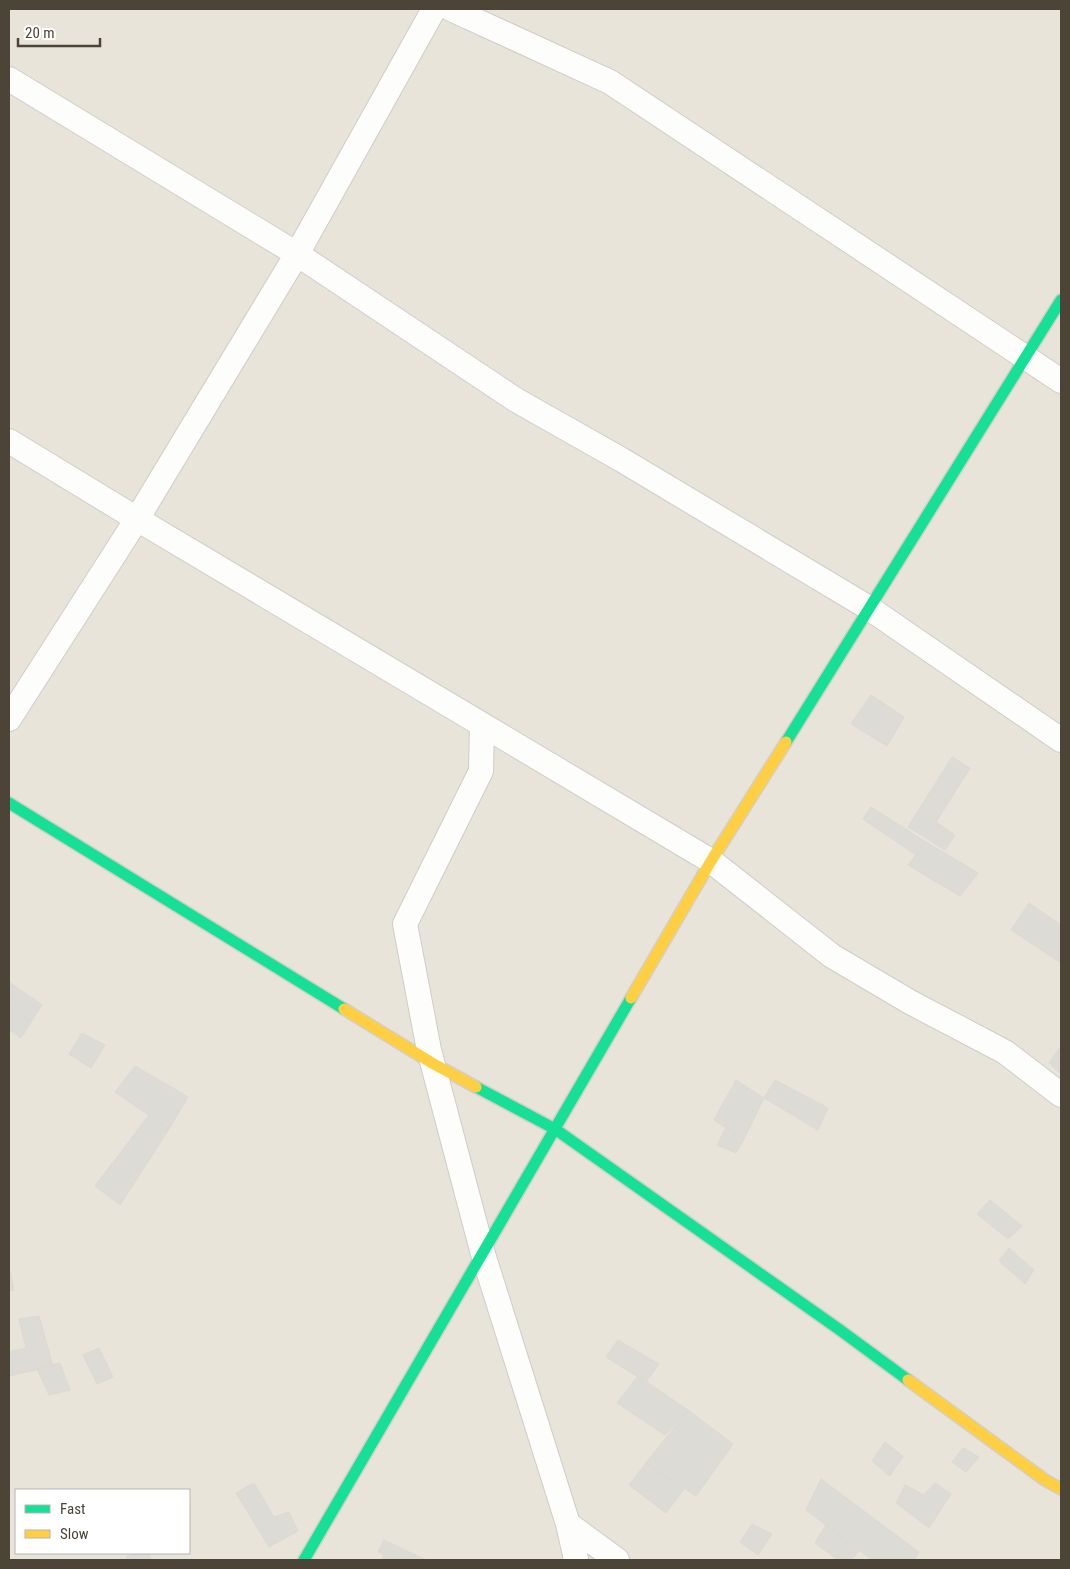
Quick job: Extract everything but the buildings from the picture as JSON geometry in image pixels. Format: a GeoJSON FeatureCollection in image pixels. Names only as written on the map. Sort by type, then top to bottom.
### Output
{"type":"FeatureCollection","features":[{"type":"Feature","properties":{"kind":"street"},"geometry":{"type":"LineString","coordinates":[[9,719],[137,520],[297,254],[434,9]]}},
{"type":"Feature","properties":{"kind":"street"},"geometry":{"type":"LineString","coordinates":[[451,9],[610,82],[1061,381]]}},
{"type":"Feature","properties":{"kind":"street"},"geometry":{"type":"LineString","coordinates":[[9,78],[297,254],[516,400],[622,460],[869,608],[1061,740]]}},
{"type":"Feature","properties":{"kind":"street"},"geometry":{"type":"LineString","coordinates":[[304,1560],[711,862],[1061,300]]}},
{"type":"Feature","properties":{"kind":"street"},"geometry":{"type":"LineString","coordinates":[[9,440],[137,520],[711,862],[832,956],[910,1002],[1005,1052],[1061,1095]]}},
{"type":"Feature","properties":{"kind":"street"},"geometry":{"type":"LineString","coordinates":[[482,726],[481,771],[405,924],[432,1063],[482,1254],[568,1524],[575,1560]]}},
{"type":"Feature","properties":{"kind":"street"},"geometry":{"type":"LineString","coordinates":[[9,803],[432,1063],[555,1129],[840,1330],[1045,1480],[1061,1489]]}},
{"type":"Feature","properties":{"kind":"street"},"geometry":{"type":"LineString","coordinates":[[568,1524],[616,1560]]}},
{"type":"Feature","properties":{"kind":"shaded area"},"geometry":{"type":"Polygon","coordinates":[[[9,9],[1061,9],[1061,1560],[9,1560],[9,9]]]}},
{"type":"Feature","properties":{"kind":"traffic: fast"},"geometry":{"type":"LineString","coordinates":[[786,742],[1061,300]]}},
{"type":"Feature","properties":{"kind":"traffic: fast"},"geometry":{"type":"LineString","coordinates":[[9,803],[344,1009]]}},
{"type":"Feature","properties":{"kind":"traffic: fast"},"geometry":{"type":"LineString","coordinates":[[304,1560],[631,998]]}},
{"type":"Feature","properties":{"kind":"traffic: fast"},"geometry":{"type":"LineString","coordinates":[[476,1087],[555,1129],[908,1380]]}},
{"type":"Feature","properties":{"kind":"traffic: slow"},"geometry":{"type":"LineString","coordinates":[[631,998],[711,861],[786,742]]}},
{"type":"Feature","properties":{"kind":"traffic: slow"},"geometry":{"type":"LineString","coordinates":[[344,1009],[432,1063],[476,1087]]}},
{"type":"Feature","properties":{"kind":"traffic: slow"},"geometry":{"type":"LineString","coordinates":[[908,1380],[1045,1480],[1061,1489]]}}]}
